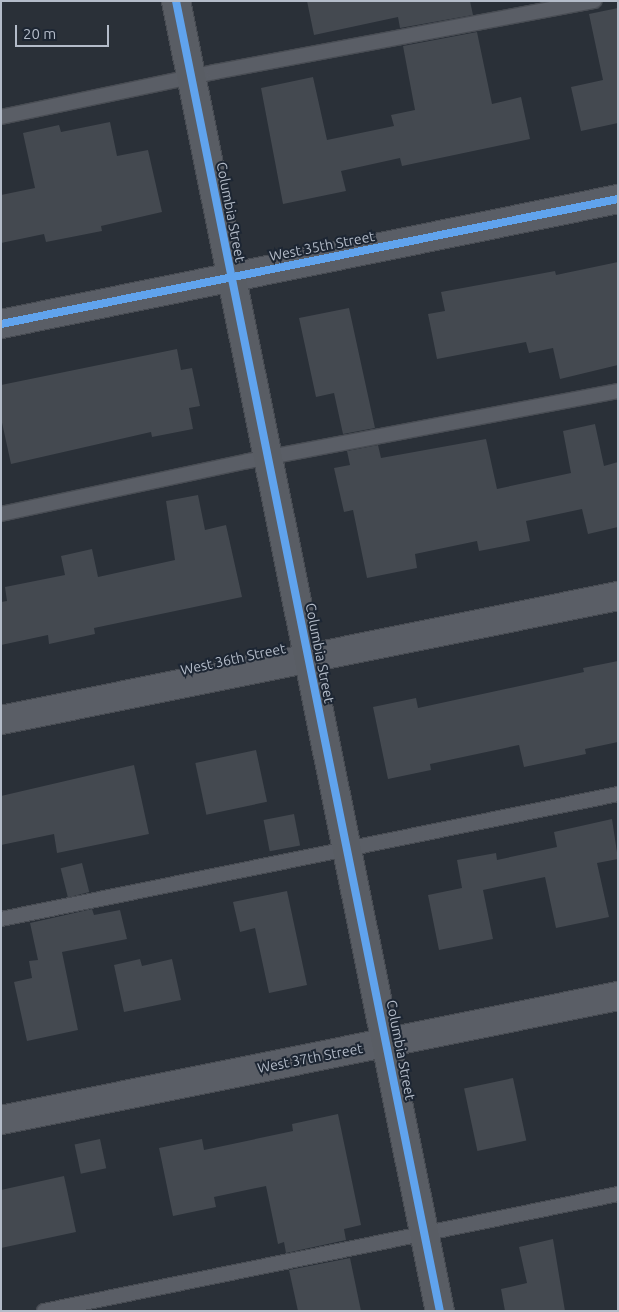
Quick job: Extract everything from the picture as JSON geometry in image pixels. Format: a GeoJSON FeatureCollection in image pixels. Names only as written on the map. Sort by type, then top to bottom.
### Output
{"type":"FeatureCollection","features":[{"type":"Feature","properties":{"kind":"street","name":"Columbia Street"},"geometry":{"type":"LineString","coordinates":[[176,1],[440,1311]]}},
{"type":"Feature","properties":{"kind":"street","name":"West 35th Street"},"geometry":{"type":"LineString","coordinates":[[1,324],[618,199]]}},
{"type":"Feature","properties":{"kind":"street","name":"West 36th Street"},"geometry":{"type":"LineString","coordinates":[[1,720],[308,656],[618,596]]}},
{"type":"Feature","properties":{"kind":"street","name":"West 37th Street"},"geometry":{"type":"LineString","coordinates":[[1,1120],[618,996]]}},
{"type":"Feature","properties":{"kind":"lane"},"geometry":{"type":"LineString","coordinates":[[1,117],[191,77],[594,1]]}},
{"type":"Feature","properties":{"kind":"lane"},"geometry":{"type":"LineString","coordinates":[[1,514],[268,457],[618,391]]}},
{"type":"Feature","properties":{"kind":"lane"},"geometry":{"type":"LineString","coordinates":[[1,919],[618,794]]}},
{"type":"Feature","properties":{"kind":"lane"},"geometry":{"type":"LineString","coordinates":[[44,1311],[618,1194]]}},
{"type":"Feature","properties":{"kind":"building"},"geometry":{"type":"Polygon","coordinates":[[[307,1],[470,1],[473,15],[400,28],[398,17],[314,35],[307,1]]]}},
{"type":"Feature","properties":{"kind":"building"},"geometry":{"type":"Polygon","coordinates":[[[618,8],[618,123],[581,131],[571,87],[603,80],[589,14],[618,8]]]}},
{"type":"Feature","properties":{"kind":"building"},"geometry":{"type":"Polygon","coordinates":[[[477,32],[492,104],[521,97],[530,139],[402,166],[400,158],[341,171],[346,191],[283,204],[261,88],[313,77],[327,140],[394,126],[391,115],[415,110],[403,46],[477,32]]]}},
{"type":"Feature","properties":{"kind":"building"},"geometry":{"type":"Polygon","coordinates":[[[110,122],[117,156],[148,150],[162,212],[101,226],[102,231],[46,242],[44,234],[1,243],[1,195],[35,188],[23,133],[59,125],[61,132],[110,122]]]}},
{"type":"Feature","properties":{"kind":"building"},"geometry":{"type":"Polygon","coordinates":[[[618,262],[618,365],[560,379],[553,348],[529,353],[526,342],[437,359],[428,314],[445,311],[441,292],[555,271],[556,275],[618,262]]]}},
{"type":"Feature","properties":{"kind":"building"},"geometry":{"type":"Polygon","coordinates":[[[349,308],[375,428],[343,434],[334,393],[316,397],[299,318],[349,308]]]}},
{"type":"Feature","properties":{"kind":"building"},"geometry":{"type":"Polygon","coordinates":[[[177,349],[181,370],[192,368],[200,406],[189,408],[193,429],[152,437],[151,432],[11,464],[1,418],[1,385],[177,349]]]}},
{"type":"Feature","properties":{"kind":"building"},"geometry":{"type":"Polygon","coordinates":[[[595,424],[604,466],[618,462],[618,527],[588,534],[582,509],[526,521],[530,541],[479,551],[477,541],[415,554],[417,568],[367,578],[353,510],[344,512],[334,468],[350,465],[347,451],[378,445],[381,458],[486,439],[497,489],[571,473],[563,431],[595,424]]]}},
{"type":"Feature","properties":{"kind":"building"},"geometry":{"type":"Polygon","coordinates":[[[198,495],[205,530],[226,525],[242,597],[94,628],[95,634],[49,644],[48,635],[1,645],[1,602],[7,601],[5,587],[65,575],[61,556],[92,549],[98,577],[175,560],[166,501],[198,495]]]}},
{"type":"Feature","properties":{"kind":"building"},"geometry":{"type":"Polygon","coordinates":[[[618,661],[618,742],[585,749],[586,754],[524,767],[519,745],[430,764],[431,770],[388,779],[373,707],[416,698],[418,708],[584,672],[583,668],[618,661]]]}},
{"type":"Feature","properties":{"kind":"building"},"geometry":{"type":"Polygon","coordinates":[[[256,750],[267,802],[206,815],[195,763],[256,750]]]}},
{"type":"Feature","properties":{"kind":"building"},"geometry":{"type":"Polygon","coordinates":[[[134,765],[149,834],[57,853],[54,834],[1,845],[1,796],[134,765]]]}},
{"type":"Feature","properties":{"kind":"building"},"geometry":{"type":"Polygon","coordinates":[[[294,814],[300,845],[270,851],[264,820],[294,814]]]}},
{"type":"Feature","properties":{"kind":"building"},"geometry":{"type":"Polygon","coordinates":[[[612,819],[618,859],[597,863],[609,917],[556,928],[545,877],[483,890],[493,939],[439,950],[428,895],[462,888],[457,860],[496,853],[497,860],[557,847],[554,832],[612,819]]]}},
{"type":"Feature","properties":{"kind":"building"},"geometry":{"type":"Polygon","coordinates":[[[82,863],[89,892],[68,897],[61,868],[82,863]]]}},
{"type":"Feature","properties":{"kind":"building"},"geometry":{"type":"Polygon","coordinates":[[[287,891],[307,985],[269,993],[255,928],[240,932],[233,902],[287,891]]]}},
{"type":"Feature","properties":{"kind":"building"},"geometry":{"type":"Polygon","coordinates":[[[92,909],[94,915],[120,910],[127,939],[62,952],[78,1030],[27,1041],[14,982],[32,978],[29,961],[38,960],[30,923],[92,909]]]}},
{"type":"Feature","properties":{"kind":"building"},"geometry":{"type":"Polygon","coordinates":[[[140,959],[142,966],[172,959],[181,1000],[124,1012],[114,965],[140,959]]]}},
{"type":"Feature","properties":{"kind":"building"},"geometry":{"type":"Polygon","coordinates":[[[513,1078],[526,1141],[477,1151],[464,1088],[513,1078]]]}},
{"type":"Feature","properties":{"kind":"building"},"geometry":{"type":"Polygon","coordinates":[[[338,1114],[361,1225],[344,1229],[346,1240],[286,1253],[284,1242],[278,1244],[266,1186],[214,1197],[216,1207],[173,1216],[159,1148],[202,1139],[204,1150],[293,1131],[292,1124],[338,1114]]]}},
{"type":"Feature","properties":{"kind":"building"},"geometry":{"type":"Polygon","coordinates":[[[100,1139],[106,1168],[81,1174],[75,1144],[100,1139]]]}},
{"type":"Feature","properties":{"kind":"building"},"geometry":{"type":"Polygon","coordinates":[[[64,1176],[76,1232],[1,1248],[1,1190],[64,1176]]]}},
{"type":"Feature","properties":{"kind":"building"},"geometry":{"type":"Polygon","coordinates":[[[553,1239],[565,1311],[505,1311],[501,1289],[527,1283],[519,1247],[553,1239]]]}},
{"type":"Feature","properties":{"kind":"building"},"geometry":{"type":"Polygon","coordinates":[[[350,1258],[361,1311],[298,1311],[289,1270],[350,1258]]]}},
{"type":"Feature","properties":{"kind":"cycle path"},"geometry":{"type":"LineString","coordinates":[[176,1],[440,1311]]}},
{"type":"Feature","properties":{"kind":"cycle path"},"geometry":{"type":"LineString","coordinates":[[1,324],[618,199]]}}]}
